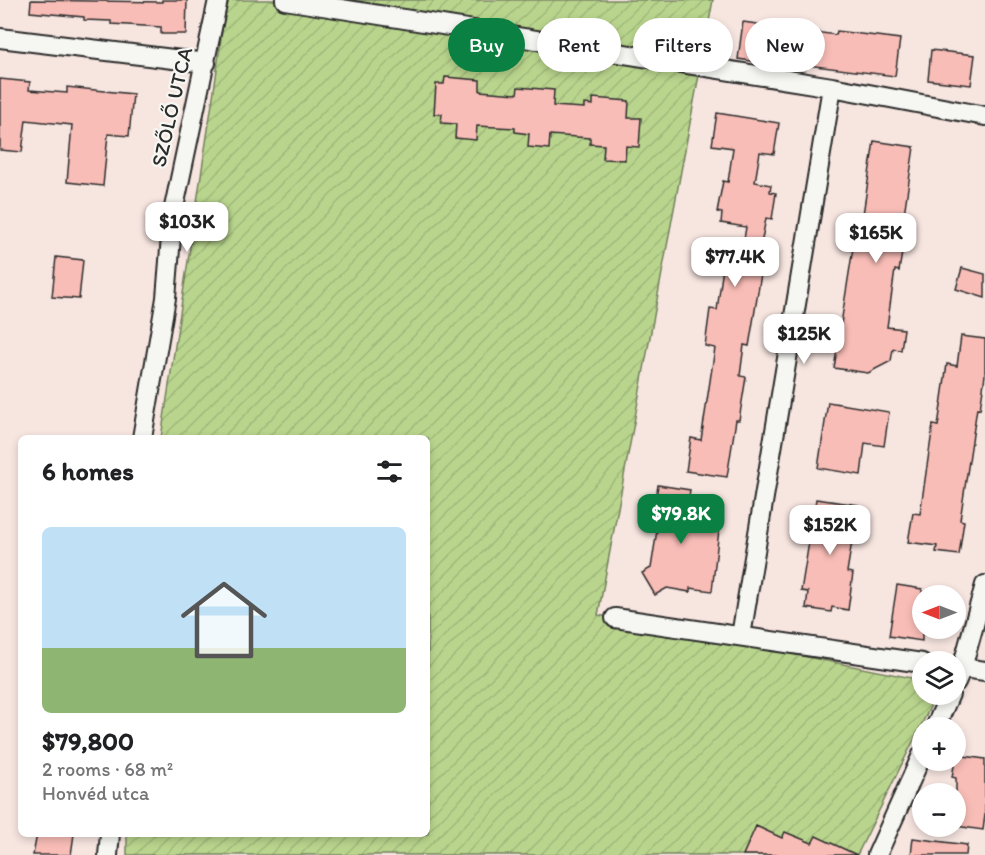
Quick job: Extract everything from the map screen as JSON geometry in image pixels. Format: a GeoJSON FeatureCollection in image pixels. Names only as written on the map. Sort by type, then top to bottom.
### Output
{"type":"FeatureCollection","features":[{"type":"Feature","properties":{"kind":"street","name":"SZŐLŐ UTCA"},"geometry":{"type":"LineString","coordinates":[[143,435],[166,298],[173,212],[218,0]]}},
{"type":"Feature","properties":{"kind":"street"},"geometry":{"type":"LineString","coordinates":[[285,0],[832,87],[985,116]]}},
{"type":"Feature","properties":{"kind":"street"},"geometry":{"type":"LineString","coordinates":[[0,38],[206,63]]}},
{"type":"Feature","properties":{"kind":"street"},"geometry":{"type":"LineString","coordinates":[[741,636],[832,87]]}},
{"type":"Feature","properties":{"kind":"street"},"geometry":{"type":"LineString","coordinates":[[965,651],[985,585]]}},
{"type":"Feature","properties":{"kind":"street"},"geometry":{"type":"LineString","coordinates":[[615,618],[912,662]]}},
{"type":"Feature","properties":{"kind":"street"},"geometry":{"type":"LineString","coordinates":[[966,672],[985,671]]}},
{"type":"Feature","properties":{"kind":"street"},"geometry":{"type":"LineString","coordinates":[[877,855],[915,771]]}},
{"type":"Feature","properties":{"kind":"street"},"geometry":{"type":"LineString","coordinates":[[108,855],[110,837]]}},
{"type":"Feature","properties":{"kind":"green space"},"geometry":{"type":"Polygon","coordinates":[[[226,0],[713,0],[710,18],[633,18],[633,72],[700,72],[598,615],[912,678],[912,705],[931,705],[925,717],[912,717],[912,744],[857,855],[127,855],[127,837],[430,837],[430,435],[161,435],[226,0]]]}},
{"type":"Feature","properties":{"kind":"building"},"geometry":{"type":"Polygon","coordinates":[[[31,0],[162,2],[162,0],[187,0],[186,34],[161,34],[161,27],[111,24],[111,21],[84,20],[84,17],[30,12],[31,0]]]}},
{"type":"Feature","properties":{"kind":"building"},"geometry":{"type":"Polygon","coordinates":[[[743,22],[745,22],[745,60],[738,59],[743,22]]]}},
{"type":"Feature","properties":{"kind":"building"},"geometry":{"type":"Polygon","coordinates":[[[837,31],[900,39],[895,76],[825,67],[825,33],[836,35],[837,31]]]}},
{"type":"Feature","properties":{"kind":"building"},"geometry":{"type":"Polygon","coordinates":[[[931,50],[975,55],[971,85],[928,80],[931,50]]]}},
{"type":"Feature","properties":{"kind":"building"},"geometry":{"type":"Polygon","coordinates":[[[445,77],[480,80],[480,91],[517,94],[518,87],[554,90],[553,106],[584,108],[584,104],[593,105],[593,98],[629,101],[628,118],[641,118],[639,147],[626,146],[625,160],[603,159],[604,145],[590,144],[590,138],[550,135],[549,149],[528,147],[529,134],[515,132],[515,128],[477,126],[476,140],[455,138],[456,124],[441,123],[442,114],[434,114],[436,84],[444,84],[445,77]]]}},
{"type":"Feature","properties":{"kind":"building"},"geometry":{"type":"Polygon","coordinates":[[[0,79],[30,82],[29,90],[67,93],[67,87],[133,94],[129,136],[108,134],[103,186],[67,182],[72,125],[26,120],[22,152],[0,150],[0,79]]]}},
{"type":"Feature","properties":{"kind":"building"},"geometry":{"type":"Polygon","coordinates":[[[717,113],[779,123],[774,154],[760,152],[755,182],[771,185],[770,192],[776,193],[772,219],[766,218],[759,255],[764,256],[749,346],[744,345],[740,376],[746,377],[727,477],[686,471],[691,438],[701,440],[715,348],[705,346],[710,309],[717,310],[724,261],[740,263],[746,227],[721,223],[722,213],[717,212],[723,181],[728,182],[733,148],[712,145],[717,113]]]}},
{"type":"Feature","properties":{"kind":"building"},"geometry":{"type":"Polygon","coordinates":[[[874,141],[914,147],[902,228],[906,228],[899,271],[895,270],[887,327],[904,329],[901,350],[893,349],[891,361],[868,373],[834,368],[853,248],[856,248],[860,221],[862,221],[874,141]]]}},
{"type":"Feature","properties":{"kind":"building"},"geometry":{"type":"Polygon","coordinates":[[[56,257],[83,260],[79,299],[52,297],[56,257]]]}},
{"type":"Feature","properties":{"kind":"building"},"geometry":{"type":"Polygon","coordinates":[[[962,268],[985,274],[985,298],[956,289],[962,268]]]}},
{"type":"Feature","properties":{"kind":"building"},"geometry":{"type":"Polygon","coordinates":[[[961,336],[985,339],[985,375],[980,409],[977,408],[960,520],[964,521],[959,555],[936,552],[937,546],[908,542],[913,513],[920,514],[933,425],[938,426],[947,364],[957,366],[961,336]]]}},
{"type":"Feature","properties":{"kind":"building"},"geometry":{"type":"Polygon","coordinates":[[[828,402],[889,412],[884,446],[865,443],[861,475],[818,468],[828,402]]]}},
{"type":"Feature","properties":{"kind":"building"},"geometry":{"type":"Polygon","coordinates":[[[658,485],[690,490],[686,516],[720,521],[712,591],[690,588],[690,592],[667,588],[655,595],[642,573],[651,568],[657,530],[651,530],[658,485]]]}},
{"type":"Feature","properties":{"kind":"building"},"geometry":{"type":"Polygon","coordinates":[[[816,499],[858,505],[847,572],[853,573],[848,610],[832,607],[831,612],[806,608],[808,592],[801,591],[816,499]]]}},
{"type":"Feature","properties":{"kind":"building"},"geometry":{"type":"Polygon","coordinates":[[[897,585],[912,587],[912,639],[922,639],[922,641],[889,636],[897,585]]]}},
{"type":"Feature","properties":{"kind":"building"},"geometry":{"type":"Polygon","coordinates":[[[966,756],[985,759],[983,830],[966,827],[966,783],[956,783],[956,778],[952,777],[953,771],[966,771],[966,756]]]}},
{"type":"Feature","properties":{"kind":"building"},"geometry":{"type":"Polygon","coordinates":[[[756,826],[782,838],[785,832],[812,843],[816,836],[857,855],[743,855],[756,826]]]}},
{"type":"Feature","properties":{"kind":"building"},"geometry":{"type":"Polygon","coordinates":[[[36,837],[74,837],[71,855],[33,855],[36,837]]]}},
{"type":"Feature","properties":{"kind":"building"},"geometry":{"type":"Polygon","coordinates":[[[913,838],[967,845],[966,855],[911,855],[913,838]]]}}]}
